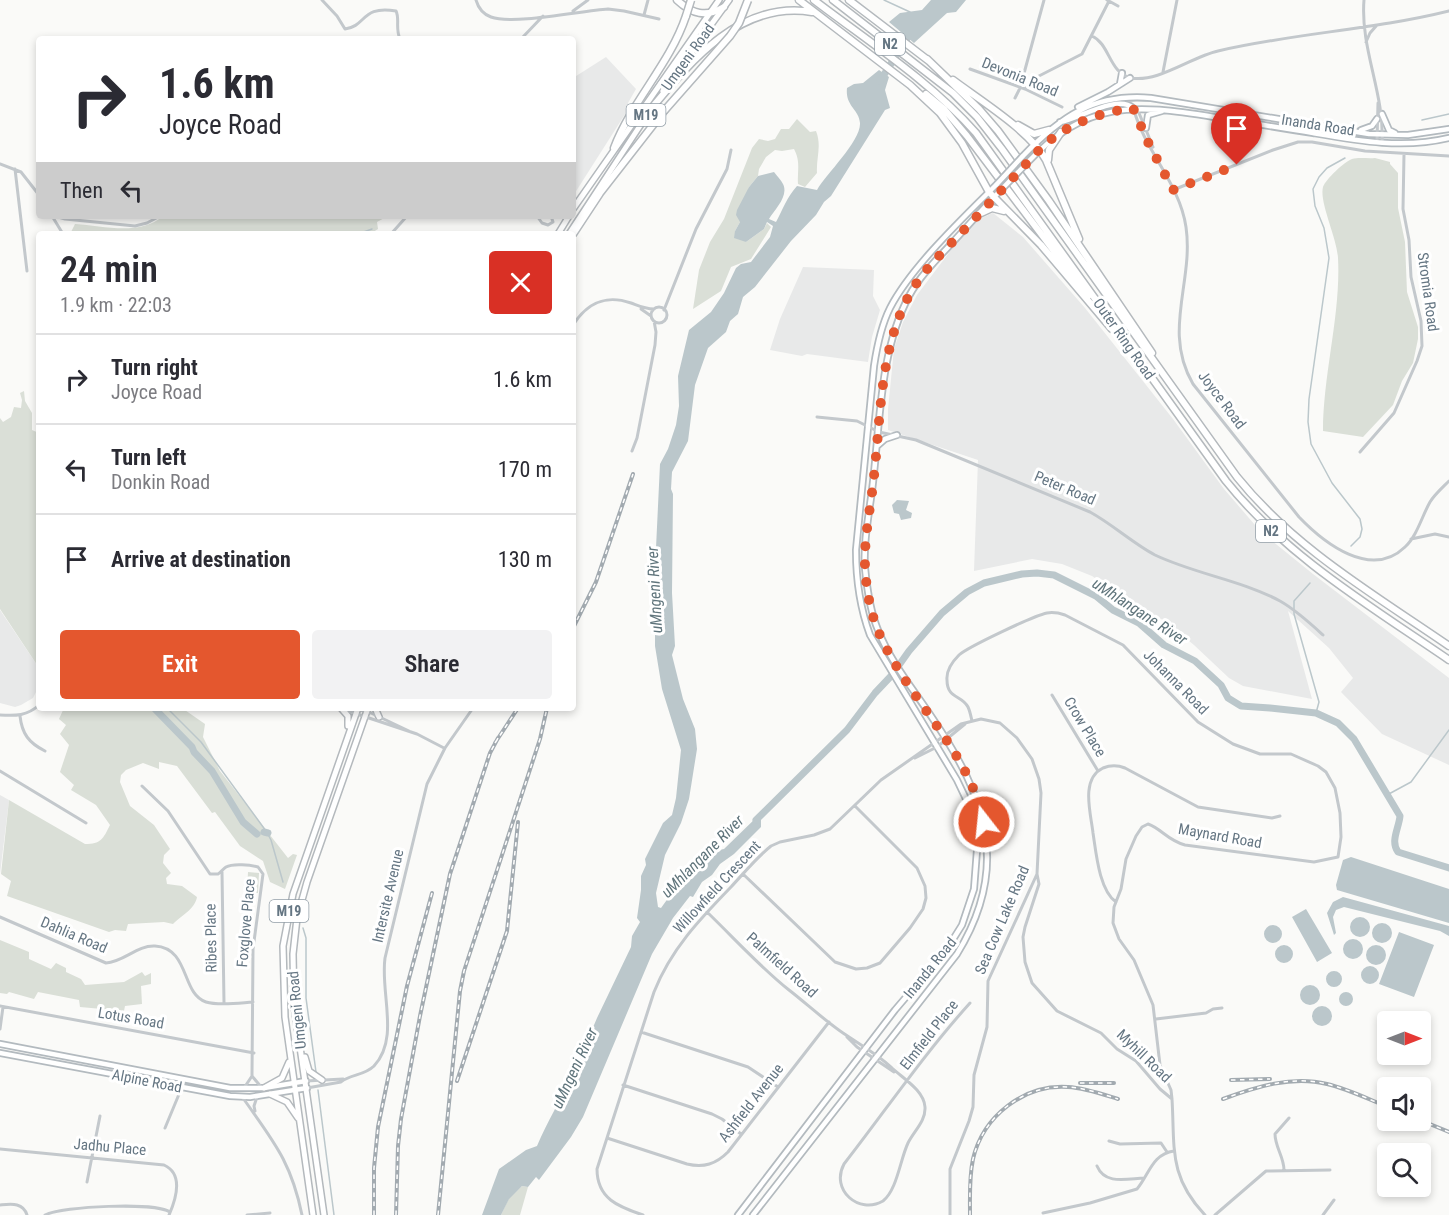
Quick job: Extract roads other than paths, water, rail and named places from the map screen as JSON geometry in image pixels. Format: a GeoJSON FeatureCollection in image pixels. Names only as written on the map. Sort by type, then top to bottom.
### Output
{"type":"FeatureCollection","features":[{"type":"Feature","properties":{"kind":"highway"},"geometry":{"type":"LineString","coordinates":[[677,0],[688,9],[710,14],[724,7]]}},
{"type":"Feature","properties":{"kind":"highway"},"geometry":{"type":"LineString","coordinates":[[614,148],[676,40],[691,0]]}},
{"type":"Feature","properties":{"kind":"highway","name":"Umgeni Road"},"geometry":{"type":"LineString","coordinates":[[576,205],[719,0]]}},
{"type":"Feature","properties":{"kind":"highway","name":"Umgeni Road"},"geometry":{"type":"LineString","coordinates":[[573,231],[650,110],[729,0]]}},
{"type":"Feature","properties":{"kind":"highway"},"geometry":{"type":"LineString","coordinates":[[573,231],[664,111],[730,36],[739,23],[748,0]]}},
{"type":"Feature","properties":{"kind":"highway"},"geometry":{"type":"LineString","coordinates":[[799,0],[910,85],[926,93],[944,110],[967,136],[1110,326]]}},
{"type":"Feature","properties":{"kind":"highway","name":"Outer Ring Road"},"geometry":{"type":"LineString","coordinates":[[814,0],[926,93],[963,119],[987,147],[1226,481],[1255,516],[1296,553],[1449,660]]}},
{"type":"Feature","properties":{"kind":"highway","name":"Outer Ring Road"},"geometry":{"type":"LineString","coordinates":[[833,0],[940,75],[965,104],[1002,149],[1237,477],[1279,524],[1319,556],[1449,646]]}},
{"type":"Feature","properties":{"kind":"highway"},"geometry":{"type":"LineString","coordinates":[[849,0],[927,59],[940,75],[974,105],[998,131],[1087,256],[1169,382]]}},
{"type":"Feature","properties":{"kind":"highway"},"geometry":{"type":"LineString","coordinates":[[650,110],[696,54],[734,21],[751,13],[776,6],[795,7],[819,14]]}},
{"type":"Feature","properties":{"kind":"highway"},"geometry":{"type":"LineString","coordinates":[[940,75],[1030,133],[1039,134],[1049,130]]}},
{"type":"Feature","properties":{"kind":"highway"},"geometry":{"type":"LineString","coordinates":[[926,93],[962,143],[992,195],[1041,245],[1136,357]]}},
{"type":"Feature","properties":{"kind":"highway"},"geometry":{"type":"LineString","coordinates":[[992,109],[1037,147],[1049,167],[1087,256]]}},
{"type":"Feature","properties":{"kind":"highway"},"geometry":{"type":"LineString","coordinates":[[1049,167],[1049,150],[1061,132]]}},
{"type":"Feature","properties":{"kind":"highway"},"geometry":{"type":"LineString","coordinates":[[979,214],[989,207],[1001,209],[1014,218]]}},
{"type":"Feature","properties":{"kind":"highway"},"geometry":{"type":"LineString","coordinates":[[344,711],[348,716],[347,736]]}},
{"type":"Feature","properties":{"kind":"highway","name":"Umgeni Road"},"geometry":{"type":"LineString","coordinates":[[313,1215],[283,991],[285,928],[293,894],[356,711]]}},
{"type":"Feature","properties":{"kind":"highway"},"geometry":{"type":"LineString","coordinates":[[376,711],[379,717]]}},
{"type":"Feature","properties":{"kind":"highway","name":"Umgeni Road"},"geometry":{"type":"LineString","coordinates":[[324,1215],[294,1005],[293,954],[300,905],[367,712]]}},
{"type":"Feature","properties":{"kind":"highway"},"geometry":{"type":"LineString","coordinates":[[294,1005],[308,1068],[311,1073],[322,1080]]}},
{"type":"Feature","properties":{"kind":"highway"},"geometry":{"type":"LineString","coordinates":[[263,1088],[282,1077],[288,1068],[290,1056]]}},
{"type":"Feature","properties":{"kind":"highway"},"geometry":{"type":"LineString","coordinates":[[270,1094],[287,1102],[300,1122]]}},
{"type":"Feature","properties":{"kind":"main road"},"geometry":{"type":"LineString","coordinates":[[1120,84],[1122,73]]}},
{"type":"Feature","properties":{"kind":"main road"},"geometry":{"type":"LineString","coordinates":[[1058,123],[1074,109],[1130,78]]}},
{"type":"Feature","properties":{"kind":"main road","name":"Inanda Road"},"geometry":{"type":"LineString","coordinates":[[738,1215],[864,1049],[947,949],[962,925],[972,895],[977,862],[973,819],[962,790],[870,635],[863,616],[856,560],[867,425],[876,350],[887,314],[920,266],[982,200],[1001,190],[1026,164],[1049,130],[1079,110],[1095,103],[1121,98],[1143,98],[1380,135],[1428,134],[1449,129]]}},
{"type":"Feature","properties":{"kind":"main road"},"geometry":{"type":"LineString","coordinates":[[1058,123],[1102,107],[1126,104],[1133,108],[1136,102],[1143,98]]}},
{"type":"Feature","properties":{"kind":"main road","name":"Inanda Road"},"geometry":{"type":"LineString","coordinates":[[989,207],[997,184],[1022,157],[1082,121],[1102,114],[1133,108],[1167,110],[1379,143],[1419,142],[1449,138]]}},
{"type":"Feature","properties":{"kind":"main road"},"geometry":{"type":"LineString","coordinates":[[1146,128],[1148,115],[1167,110]]}},
{"type":"Feature","properties":{"kind":"main road"},"geometry":{"type":"LineString","coordinates":[[1382,114],[1389,130],[1401,135]]}},
{"type":"Feature","properties":{"kind":"main road"},"geometry":{"type":"LineString","coordinates":[[1355,131],[1368,128],[1377,119]]}},
{"type":"Feature","properties":{"kind":"main road","name":"Inanda Road"},"geometry":{"type":"LineString","coordinates":[[753,1215],[878,1059],[957,954],[975,917],[984,889],[987,851],[982,812],[967,774],[945,737],[910,687],[878,630],[872,610],[865,567],[866,538],[890,344],[901,313],[921,277],[979,214]]}},
{"type":"Feature","properties":{"kind":"main road"},"geometry":{"type":"LineString","coordinates":[[877,447],[885,439],[897,435]]}},
{"type":"Feature","properties":{"kind":"main road","name":"Alpine Road"},"geometry":{"type":"LineString","coordinates":[[0,1044],[213,1085],[243,1089],[295,1087]]}},
{"type":"Feature","properties":{"kind":"main road","name":"Alpine Road"},"geometry":{"type":"LineString","coordinates":[[0,1053],[182,1088],[242,1096],[270,1094],[295,1087]]}},
{"type":"Feature","properties":{"kind":"main road"},"geometry":{"type":"LineString","coordinates":[[78,1059],[88,1064],[88,1069]]}},
{"type":"Feature","properties":{"kind":"main road"},"geometry":{"type":"LineString","coordinates":[[295,1087],[306,1085]]}},
{"type":"Feature","properties":{"kind":"street"},"geometry":{"type":"LineString","coordinates":[[322,0],[347,30],[370,12],[396,11],[398,15],[396,30],[399,36]]}},
{"type":"Feature","properties":{"kind":"street"},"geometry":{"type":"LineString","coordinates":[[476,0],[482,11],[490,17],[503,19],[608,9],[659,20]]}},
{"type":"Feature","properties":{"kind":"street"},"geometry":{"type":"LineString","coordinates":[[572,12],[588,0]]}},
{"type":"Feature","properties":{"kind":"street"},"geometry":{"type":"LineString","coordinates":[[644,15],[648,0]]}},
{"type":"Feature","properties":{"kind":"street"},"geometry":{"type":"LineString","coordinates":[[1023,88],[1044,0]]}},
{"type":"Feature","properties":{"kind":"street"},"geometry":{"type":"LineString","coordinates":[[1163,73],[1177,0]]}},
{"type":"Feature","properties":{"kind":"street"},"geometry":{"type":"LineString","coordinates":[[1364,0],[1363,27],[1382,114],[1379,143]]}},
{"type":"Feature","properties":{"kind":"street"},"geometry":{"type":"LineString","coordinates":[[1015,98],[1035,78],[1080,55],[1092,36],[1108,1],[1118,6]]}},
{"type":"Feature","properties":{"kind":"street"},"geometry":{"type":"LineString","coordinates":[[1092,36],[1102,42],[1111,61],[1122,73],[1130,78],[1145,78],[1218,51],[1449,12]]}},
{"type":"Feature","properties":{"kind":"street"},"geometry":{"type":"LineString","coordinates":[[523,36],[543,16]]}},
{"type":"Feature","properties":{"kind":"street"},"geometry":{"type":"LineString","coordinates":[[1366,42],[1378,24]]}},
{"type":"Feature","properties":{"kind":"street","name":"Devonia Road"},"geometry":{"type":"LineString","coordinates":[[970,69],[1023,88],[1062,107]]}},
{"type":"Feature","properties":{"kind":"street"},"geometry":{"type":"LineString","coordinates":[[1378,100],[1377,119],[1380,135]]}},
{"type":"Feature","properties":{"kind":"street","name":"Joyce Road"},"geometry":{"type":"LineString","coordinates":[[1133,108],[1139,113],[1154,152]]}},
{"type":"Feature","properties":{"kind":"street","name":"Joyce Road"},"geometry":{"type":"LineString","coordinates":[[1133,108],[1182,212],[1187,235],[1178,336],[1184,366],[1193,384],[1293,510],[1316,532],[1346,553],[1365,560],[1382,559],[1393,555],[1405,547],[1411,539]]}},
{"type":"Feature","properties":{"kind":"street"},"geometry":{"type":"LineString","coordinates":[[1173,190],[1294,142],[1312,142],[1346,149],[1449,156]]}},
{"type":"Feature","properties":{"kind":"street"},"geometry":{"type":"LineString","coordinates":[[632,451],[637,438],[656,332],[666,316],[664,310],[696,229],[727,169],[731,150]]}},
{"type":"Feature","properties":{"kind":"street","name":"Stromia Road"},"geometry":{"type":"LineString","coordinates":[[1360,452],[1394,413],[1422,346],[1421,321],[1411,277],[1409,240],[1403,209],[1404,154]]}},
{"type":"Feature","properties":{"kind":"street"},"geometry":{"type":"LineString","coordinates":[[0,164],[25,174],[36,190]]}},
{"type":"Feature","properties":{"kind":"street"},"geometry":{"type":"LineString","coordinates":[[15,169],[27,271]]}},
{"type":"Feature","properties":{"kind":"street"},"geometry":{"type":"LineString","coordinates":[[64,219],[135,226],[147,224],[155,219]]}},
{"type":"Feature","properties":{"kind":"street"},"geometry":{"type":"LineString","coordinates":[[394,231],[404,219]]}},
{"type":"Feature","properties":{"kind":"street"},"geometry":{"type":"LineString","coordinates":[[540,219],[544,224],[550,225],[554,221],[553,219]]}},
{"type":"Feature","properties":{"kind":"street"},"geometry":{"type":"LineString","coordinates":[[576,321],[585,310],[599,300],[617,300],[640,307],[664,310]]}},
{"type":"Feature","properties":{"kind":"street"},"geometry":{"type":"LineString","coordinates":[[640,307],[651,316],[656,332]]}},
{"type":"Feature","properties":{"kind":"street"},"geometry":{"type":"LineString","coordinates":[[651,316],[654,309]]}},
{"type":"Feature","properties":{"kind":"street"},"geometry":{"type":"LineString","coordinates":[[654,321],[661,322]]}},
{"type":"Feature","properties":{"kind":"street","name":"Peter Road"},"geometry":{"type":"LineString","coordinates":[[817,417],[857,421],[879,432],[916,440],[1090,512],[1111,523],[1155,555],[1256,590],[1293,609],[1323,635]]}},
{"type":"Feature","properties":{"kind":"street"},"geometry":{"type":"LineString","coordinates":[[1411,539],[1430,502],[1449,481]]}},
{"type":"Feature","properties":{"kind":"street"},"geometry":{"type":"LineString","coordinates":[[1411,539],[1435,534],[1449,537]]}},
{"type":"Feature","properties":{"kind":"street","name":"Johanna Road"},"geometry":{"type":"LineString","coordinates":[[972,721],[968,707],[953,695],[947,682],[949,668],[960,654],[1047,613],[1065,615],[1123,645],[1198,722],[1233,744],[1260,754],[1291,754],[1326,772],[1335,788],[1341,813],[1338,857]]}},
{"type":"Feature","properties":{"kind":"street","name":"Crow Place"},"geometry":{"type":"LineString","coordinates":[[1052,695],[1098,771]]}},
{"type":"Feature","properties":{"kind":"street"},"geometry":{"type":"LineString","coordinates":[[0,715],[20,716],[36,707]]}},
{"type":"Feature","properties":{"kind":"street","name":"Intersite Avenue"},"geometry":{"type":"LineString","coordinates":[[306,1085],[322,1080],[360,1075],[371,1068],[387,1042],[384,984],[386,954],[425,789],[445,748],[471,711]]}},
{"type":"Feature","properties":{"kind":"street"},"geometry":{"type":"LineString","coordinates":[[367,712],[410,732]]}},
{"type":"Feature","properties":{"kind":"street"},"geometry":{"type":"LineString","coordinates":[[367,712],[445,748]]}},
{"type":"Feature","properties":{"kind":"street"},"geometry":{"type":"LineString","coordinates":[[20,716],[27,740],[45,751]]}},
{"type":"Feature","properties":{"kind":"street","name":"Sea Cow Lake Road"},"geometry":{"type":"LineString","coordinates":[[950,1215],[950,1168],[973,1107],[974,1075],[987,1027],[988,981],[1037,874],[1041,801],[1038,773],[1029,755],[1008,729],[991,720],[972,721]]}},
{"type":"Feature","properties":{"kind":"street","name":"Willowfield Crescent"},"geometry":{"type":"LineString","coordinates":[[643,1215],[616,1205],[606,1196],[601,1189],[597,1169],[654,992],[666,965],[707,912],[771,846],[825,831],[838,823],[880,780],[972,721]]}},
{"type":"Feature","properties":{"kind":"street"},"geometry":{"type":"LineString","coordinates":[[1116,902],[1110,895],[1101,874],[1090,809],[1089,788],[1098,771],[1110,766],[1121,766],[1198,807],[1272,818],[1280,816]]}},
{"type":"Feature","properties":{"kind":"street"},"geometry":{"type":"LineString","coordinates":[[0,771],[86,823]]}},
{"type":"Feature","properties":{"kind":"street","name":"Foxglove Place"},"geometry":{"type":"LineString","coordinates":[[142,786],[171,814],[208,872],[214,876],[226,867],[252,866],[258,867],[263,874],[254,943],[252,1076],[243,1089]]}},
{"type":"Feature","properties":{"kind":"street"},"geometry":{"type":"LineString","coordinates":[[743,874],[835,962],[856,969],[880,963],[920,915],[925,904],[925,886],[917,868],[855,806]]}},
{"type":"Feature","properties":{"kind":"street","name":"Maynard Road"},"geometry":{"type":"LineString","coordinates":[[1172,1099],[1171,1090],[1160,1065],[1153,1005],[1134,960],[1116,932],[1113,915],[1126,859],[1136,836],[1146,825],[1154,826],[1173,841],[1194,847],[1314,862],[1338,857]]}},
{"type":"Feature","properties":{"kind":"street","name":"Ribes Place"},"geometry":{"type":"LineString","coordinates":[[222,872],[224,1003]]}},
{"type":"Feature","properties":{"kind":"street","name":"Myhill Road"},"geometry":{"type":"LineString","coordinates":[[1037,874],[1039,884],[1024,927],[1023,937],[1025,962],[1032,983],[1057,1011],[1101,1032],[1136,1062],[1172,1099],[1177,1169],[1185,1189],[1205,1215]]}},
{"type":"Feature","properties":{"kind":"street","name":"Palmfield Road"},"geometry":{"type":"LineString","coordinates":[[707,912],[784,986],[907,1082]]}},
{"type":"Feature","properties":{"kind":"street","name":"Dahlia Road"},"geometry":{"type":"LineString","coordinates":[[0,917],[106,963],[119,961],[148,946],[166,949],[180,961],[200,999],[209,1003],[253,1002]]}},
{"type":"Feature","properties":{"kind":"street","name":"Elmfield Place"},"geometry":{"type":"LineString","coordinates":[[907,1082],[921,1094],[925,1114],[909,1142],[887,1197],[873,1206],[857,1205],[849,1200],[842,1191],[841,1169],[907,1082],[951,1024],[970,1003]]}},
{"type":"Feature","properties":{"kind":"street","name":"Lotus Road"},"geometry":{"type":"LineString","coordinates":[[0,1029],[2,1007],[254,1053]]}},
{"type":"Feature","properties":{"kind":"street"},"geometry":{"type":"LineString","coordinates":[[1155,1019],[1206,1013],[1222,1008]]}},
{"type":"Feature","properties":{"kind":"street","name":"Ashfield Avenue"},"geometry":{"type":"LineString","coordinates":[[606,1137],[687,1164],[698,1166],[711,1164],[722,1158],[829,1022]]}},
{"type":"Feature","properties":{"kind":"street"},"geometry":{"type":"LineString","coordinates":[[641,1032],[748,1067],[778,1087]]}},
{"type":"Feature","properties":{"kind":"street"},"geometry":{"type":"LineString","coordinates":[[252,1076],[263,1088]]}},
{"type":"Feature","properties":{"kind":"street","name":"Intersite Avenue"},"geometry":{"type":"LineString","coordinates":[[306,1085],[341,1082],[343,1079]]}},
{"type":"Feature","properties":{"kind":"street"},"geometry":{"type":"LineString","coordinates":[[624,1085],[712,1114],[741,1134]]}},
{"type":"Feature","properties":{"kind":"street"},"geometry":{"type":"LineString","coordinates":[[165,1128],[182,1088]]}},
{"type":"Feature","properties":{"kind":"street"},"geometry":{"type":"LineString","coordinates":[[242,1096],[286,1162],[294,1182],[302,1215]]}},
{"type":"Feature","properties":{"kind":"street"},"geometry":{"type":"LineString","coordinates":[[256,1115],[254,1108],[257,1096]]}},
{"type":"Feature","properties":{"kind":"street"},"geometry":{"type":"LineString","coordinates":[[87,1182],[100,1116]]}},
{"type":"Feature","properties":{"kind":"street"},"geometry":{"type":"LineString","coordinates":[[1284,1170],[1284,1161],[1275,1134],[1289,1119]]}},
{"type":"Feature","properties":{"kind":"street"},"geometry":{"type":"LineString","coordinates":[[1109,1141],[1120,1144],[1161,1143],[1167,1152]]}},
{"type":"Feature","properties":{"kind":"street","name":"Jadhu Place"},"geometry":{"type":"LineString","coordinates":[[0,1149],[168,1166],[177,1180],[170,1214]]}},
{"type":"Feature","properties":{"kind":"street"},"geometry":{"type":"LineString","coordinates":[[1043,1213],[1135,1190],[1155,1160],[1167,1152],[1174,1151]]}},
{"type":"Feature","properties":{"kind":"street"},"geometry":{"type":"LineString","coordinates":[[1097,1166],[1101,1174],[1108,1178],[1144,1178]]}},
{"type":"Feature","properties":{"kind":"street"},"geometry":{"type":"LineString","coordinates":[[1215,1215],[1264,1172],[1330,1170]]}},
{"type":"Feature","properties":{"kind":"street"},"geometry":{"type":"LineString","coordinates":[[1323,1215],[1334,1200]]}},
{"type":"Feature","properties":{"kind":"street"},"geometry":{"type":"LineString","coordinates":[[0,1205],[20,1206],[27,1215]]}},
{"type":"Feature","properties":{"kind":"street"},"geometry":{"type":"LineString","coordinates":[[45,1215],[70,1209],[158,1208],[170,1214]]}},
{"type":"Feature","properties":{"kind":"street"},"geometry":{"type":"LineString","coordinates":[[247,1215],[270,1213]]}},
{"type":"Feature","properties":{"kind":"waterway"},"geometry":{"type":"LineString","coordinates":[[884,0],[910,12]]}},
{"type":"Feature","properties":{"kind":"waterway","name":"uMngeni River"},"geometry":{"type":"LineString","coordinates":[[880,81],[908,37]]}},
{"type":"Feature","properties":{"kind":"waterway"},"geometry":{"type":"LineString","coordinates":[[1422,120],[1449,114]]}},
{"type":"Feature","properties":{"kind":"waterway"},"geometry":{"type":"LineString","coordinates":[[1345,158],[1327,168],[1313,189],[1315,206],[1324,228],[1329,258],[1309,399],[1308,422],[1311,444],[1332,483],[1360,519],[1362,529],[1360,537],[1351,546]]}},
{"type":"Feature","properties":{"kind":"waterway"},"geometry":{"type":"LineString","coordinates":[[366,231],[372,229]]}},
{"type":"Feature","properties":{"kind":"waterway","name":"uMhlangane River"},"geometry":{"type":"LineString","coordinates":[[756,820],[847,730],[942,613],[967,592],[984,583],[1037,573],[1054,575],[1096,596],[1113,610],[1139,623],[1164,645],[1195,661],[1221,685],[1228,698],[1241,706],[1316,713],[1338,723],[1354,739],[1400,816],[1395,839],[1398,852],[1449,868]]}},
{"type":"Feature","properties":{"kind":"waterway"},"geometry":{"type":"LineString","coordinates":[[1310,583],[1294,601],[1294,614],[1319,702],[1316,713]]}},
{"type":"Feature","properties":{"kind":"waterway"},"geometry":{"type":"LineString","coordinates":[[157,711],[212,771],[243,822],[257,834]]}},
{"type":"Feature","properties":{"kind":"waterway"},"geometry":{"type":"LineString","coordinates":[[170,711],[201,742],[266,831],[271,840],[283,882]]}},
{"type":"Feature","properties":{"kind":"waterway"},"geometry":{"type":"LineString","coordinates":[[1387,795],[1411,782],[1449,730]]}},
{"type":"Feature","properties":{"kind":"waterway"},"geometry":{"type":"LineString","coordinates":[[264,832],[268,833]]}},
{"type":"Feature","properties":{"kind":"waterway"},"geometry":{"type":"LineString","coordinates":[[303,928],[306,938],[306,998],[316,1072]]}},
{"type":"Feature","properties":{"kind":"waterway"},"geometry":{"type":"LineString","coordinates":[[318,1090],[334,1215]]}},
{"type":"Feature","properties":{"kind":"railway"},"geometry":{"type":"LineString","coordinates":[[576,622],[596,582],[633,474]]}},
{"type":"Feature","properties":{"kind":"railway"},"geometry":{"type":"LineString","coordinates":[[495,743],[516,711]]}},
{"type":"Feature","properties":{"kind":"railway"},"geometry":{"type":"LineString","coordinates":[[438,1215],[460,991],[464,971],[540,739],[546,711]]}},
{"type":"Feature","properties":{"kind":"railway"},"geometry":{"type":"LineString","coordinates":[[396,1215],[401,1119],[450,874],[490,753],[498,738]]}},
{"type":"Feature","properties":{"kind":"railway"},"geometry":{"type":"LineString","coordinates":[[457,1081],[507,931],[518,822]]}},
{"type":"Feature","properties":{"kind":"railway"},"geometry":{"type":"LineString","coordinates":[[374,1215],[374,1168],[378,1127],[407,986],[432,893]]}},
{"type":"Feature","properties":{"kind":"railway"},"geometry":{"type":"LineString","coordinates":[[1231,1080],[1270,1079]]}},
{"type":"Feature","properties":{"kind":"railway"},"geometry":{"type":"LineString","coordinates":[[1223,1099],[1248,1090],[1301,1081],[1335,1086],[1377,1102]]}},
{"type":"Feature","properties":{"kind":"railway"},"geometry":{"type":"LineString","coordinates":[[1080,1083],[1114,1083]]}},
{"type":"Feature","properties":{"kind":"railway"},"geometry":{"type":"LineString","coordinates":[[970,1215],[971,1173],[978,1143],[986,1129],[1008,1106],[1021,1097],[1052,1087],[1081,1089],[1118,1099]]}},
{"type":"Feature","properties":{"kind":"railway"},"geometry":{"type":"LineString","coordinates":[[1431,1125],[1449,1132]]}}]}
